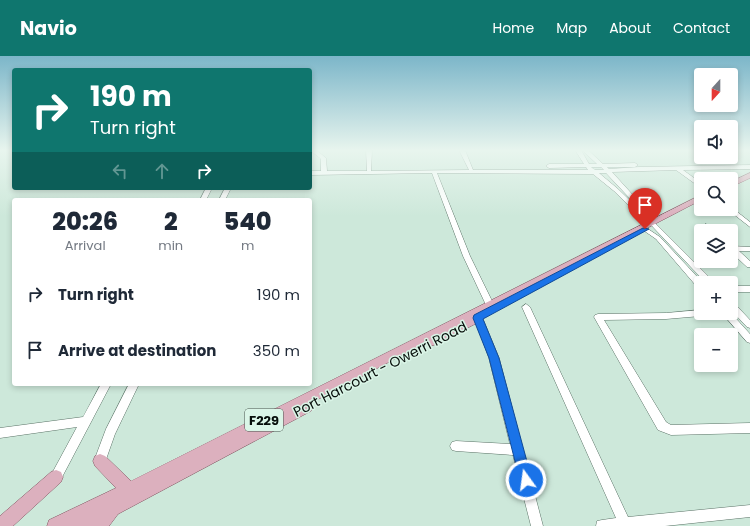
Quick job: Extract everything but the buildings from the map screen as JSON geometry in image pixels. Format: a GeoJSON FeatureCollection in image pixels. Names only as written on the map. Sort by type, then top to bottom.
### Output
{"type":"FeatureCollection","features":[{"type":"Feature","properties":{"kind":"main road"},"geometry":{"type":"LineString","coordinates":[[738,177],[748,172]]}},
{"type":"Feature","properties":{"kind":"main road"},"geometry":{"type":"LineString","coordinates":[[738,181],[750,175]]}},
{"type":"Feature","properties":{"kind":"main road","name":"Port Harcourt - Owerri Road"},"geometry":{"type":"LineString","coordinates":[[80,526],[478,318],[694,201]]}},
{"type":"Feature","properties":{"kind":"main road","name":"Port Harcourt - Owerri Road"},"geometry":{"type":"LineString","coordinates":[[55,526],[129,490],[650,224],[694,204]]}},
{"type":"Feature","properties":{"kind":"main road"},"geometry":{"type":"LineString","coordinates":[[100,461],[129,490]]}},
{"type":"Feature","properties":{"kind":"main road"},"geometry":{"type":"LineString","coordinates":[[1,526],[56,477]]}},
{"type":"Feature","properties":{"kind":"main road"},"geometry":{"type":"LineString","coordinates":[[98,526],[119,506]]}},
{"type":"Feature","properties":{"kind":"street"},"geometry":{"type":"LineString","coordinates":[[312,172],[608,172],[650,224],[658,238],[694,278]]}},
{"type":"Feature","properties":{"kind":"street"},"geometry":{"type":"LineString","coordinates":[[434,172],[452,220],[482,291],[490,305]]}},
{"type":"Feature","properties":{"kind":"street"},"geometry":{"type":"LineString","coordinates":[[593,172],[616,190],[704,276]]}},
{"type":"Feature","properties":{"kind":"street"},"geometry":{"type":"LineString","coordinates":[[682,172],[694,181]]}},
{"type":"Feature","properties":{"kind":"street"},"geometry":{"type":"LineString","coordinates":[[738,215],[750,225]]}},
{"type":"Feature","properties":{"kind":"street"},"geometry":{"type":"LineString","coordinates":[[738,249],[750,249]]}},
{"type":"Feature","properties":{"kind":"street"},"geometry":{"type":"LineString","coordinates":[[738,254],[750,265]]}},
{"type":"Feature","properties":{"kind":"street"},"geometry":{"type":"LineString","coordinates":[[738,289],[750,289]]}},
{"type":"Feature","properties":{"kind":"street"},"geometry":{"type":"LineString","coordinates":[[526,307],[625,524]]}},
{"type":"Feature","properties":{"kind":"street"},"geometry":{"type":"LineString","coordinates":[[738,312],[750,325]]}},
{"type":"Feature","properties":{"kind":"street"},"geometry":{"type":"LineString","coordinates":[[694,314],[666,316],[598,317],[662,426],[671,430],[750,428]]}},
{"type":"Feature","properties":{"kind":"street"},"geometry":{"type":"LineString","coordinates":[[478,318],[494,358],[537,526]]}},
{"type":"Feature","properties":{"kind":"street"},"geometry":{"type":"LineString","coordinates":[[732,320],[750,340]]}},
{"type":"Feature","properties":{"kind":"street"},"geometry":{"type":"LineString","coordinates":[[56,477],[105,386]]}},
{"type":"Feature","properties":{"kind":"street"},"geometry":{"type":"LineString","coordinates":[[100,461],[110,433],[133,386]]}},
{"type":"Feature","properties":{"kind":"street"},"geometry":{"type":"LineString","coordinates":[[0,433],[86,422]]}},
{"type":"Feature","properties":{"kind":"street"},"geometry":{"type":"LineString","coordinates":[[456,446],[518,450]]}},
{"type":"Feature","properties":{"kind":"street"},"geometry":{"type":"LineString","coordinates":[[602,526],[750,511]]}},
{"type":"Feature","properties":{"kind":"route"},"geometry":{"type":"LineString","coordinates":[[526,480],[494,358],[478,318],[645,229]]}}]}
